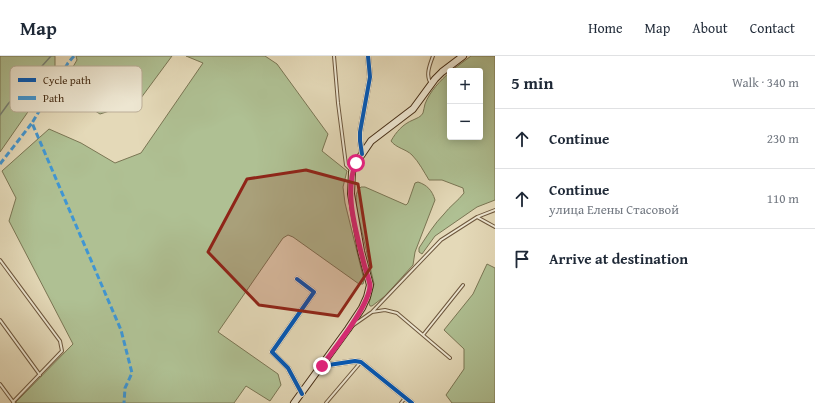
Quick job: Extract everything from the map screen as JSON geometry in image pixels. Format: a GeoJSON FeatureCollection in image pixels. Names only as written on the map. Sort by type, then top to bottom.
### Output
{"type":"FeatureCollection","features":[{"type":"Feature","properties":{"kind":"main road"},"geometry":{"type":"LineString","coordinates":[[294,403],[348,329],[362,308],[367,297],[370,285],[350,194],[352,172],[362,154],[372,141],[413,109],[431,84],[442,72],[463,56]]}},
{"type":"Feature","properties":{"kind":"street"},"geometry":{"type":"LineString","coordinates":[[362,154],[360,132],[370,77],[368,56]]}},
{"type":"Feature","properties":{"kind":"street"},"geometry":{"type":"LineString","coordinates":[[297,279],[314,292],[272,352],[288,368],[302,394]]}},
{"type":"Feature","properties":{"kind":"street"},"geometry":{"type":"LineString","coordinates":[[322,366],[355,361],[361,362],[412,403]]}},
{"type":"Feature","properties":{"kind":"lane"},"geometry":{"type":"LineString","coordinates":[[334,56],[338,104],[346,165],[352,172]]}},
{"type":"Feature","properties":{"kind":"lane"},"geometry":{"type":"LineString","coordinates":[[431,84],[428,76],[433,56]]}},
{"type":"Feature","properties":{"kind":"lane"},"geometry":{"type":"LineString","coordinates":[[348,329],[372,312],[441,240],[477,217],[495,210]]}},
{"type":"Feature","properties":{"kind":"lane"},"geometry":{"type":"LineString","coordinates":[[477,217],[495,227]]}},
{"type":"Feature","properties":{"kind":"lane"},"geometry":{"type":"LineString","coordinates":[[0,260],[60,341],[62,351],[14,402],[0,384]]}},
{"type":"Feature","properties":{"kind":"lane"},"geometry":{"type":"LineString","coordinates":[[423,335],[464,285]]}},
{"type":"Feature","properties":{"kind":"lane"},"geometry":{"type":"LineString","coordinates":[[372,312],[385,310],[397,313],[450,358]]}},
{"type":"Feature","properties":{"kind":"lane"},"geometry":{"type":"LineString","coordinates":[[0,320],[40,375]]}},
{"type":"Feature","properties":{"kind":"lane"},"geometry":{"type":"LineString","coordinates":[[326,403],[361,362]]}},
{"type":"Feature","properties":{"kind":"lane"},"geometry":{"type":"LineString","coordinates":[[401,403],[405,398]]}},
{"type":"Feature","properties":{"kind":"highlighted area"},"geometry":{"type":"Polygon","coordinates":[[[306,170],[358,184],[371,267],[338,316],[259,305],[208,252],[247,179],[306,170]]]}},
{"type":"Feature","properties":{"kind":"green space"},"geometry":{"type":"Polygon","coordinates":[[[0,56],[55,56],[55,66],[10,66],[10,112],[28,112],[0,152],[0,56]]]}},
{"type":"Feature","properties":{"kind":"green space"},"geometry":{"type":"Polygon","coordinates":[[[76,56],[172,56],[142,97],[142,66],[73,66],[77,60],[76,56]]]}},
{"type":"Feature","properties":{"kind":"green space"},"geometry":{"type":"Polygon","coordinates":[[[186,56],[265,56],[277,64],[328,134],[322,151],[347,171],[343,187],[345,203],[364,280],[363,284],[359,284],[293,237],[288,235],[283,238],[218,332],[278,374],[281,385],[270,401],[246,386],[234,403],[17,403],[16,402],[73,344],[9,221],[16,198],[2,171],[49,129],[81,143],[115,163],[141,153],[203,63],[186,56]]]}},
{"type":"Feature","properties":{"kind":"green space"},"geometry":{"type":"Polygon","coordinates":[[[471,56],[495,56],[495,200],[477,207],[435,236],[422,254],[419,252],[419,248],[437,222],[464,193],[463,188],[442,180],[429,180],[412,155],[391,141],[403,126],[422,114],[425,104],[432,91],[447,75],[447,140],[483,140],[483,68],[455,68],[471,56]]]}},
{"type":"Feature","properties":{"kind":"green space"},"geometry":{"type":"Polygon","coordinates":[[[418,182],[429,188],[435,200],[415,252],[413,265],[385,296],[370,306],[369,303],[374,284],[357,210],[357,192],[361,187],[365,187],[406,205],[415,183],[418,182]]]}},
{"type":"Feature","properties":{"kind":"green space"},"geometry":{"type":"Polygon","coordinates":[[[487,264],[495,268],[495,403],[452,403],[446,395],[464,369],[464,349],[444,330],[473,294],[487,264]]]}},
{"type":"Feature","properties":{"kind":"waterway"},"geometry":{"type":"LineString","coordinates":[[42,66],[51,56]]}},
{"type":"Feature","properties":{"kind":"waterway"},"geometry":{"type":"LineString","coordinates":[[0,115],[10,102]]}},
{"type":"Feature","properties":{"kind":"marked path"},"geometry":{"type":"LineString","coordinates":[[66,66],[74,56]]}},
{"type":"Feature","properties":{"kind":"marked path"},"geometry":{"type":"LineString","coordinates":[[39,112],[32,123],[121,330],[132,373],[125,388],[124,403]]}},
{"type":"Feature","properties":{"kind":"marked path"},"geometry":{"type":"LineString","coordinates":[[0,164],[32,123]]}},
{"type":"Feature","properties":{"kind":"cycle path"},"geometry":{"type":"LineString","coordinates":[[362,154],[360,132],[370,77],[368,56]]}},
{"type":"Feature","properties":{"kind":"cycle path"},"geometry":{"type":"LineString","coordinates":[[297,279],[314,292],[272,352],[288,368],[302,394]]}},
{"type":"Feature","properties":{"kind":"cycle path"},"geometry":{"type":"LineString","coordinates":[[322,366],[355,361],[361,362],[412,403]]}},
{"type":"Feature","properties":{"kind":"route"},"geometry":{"type":"LineString","coordinates":[[322,366],[362,308],[370,285],[365,270],[350,194],[352,172],[356,163]]}}]}
